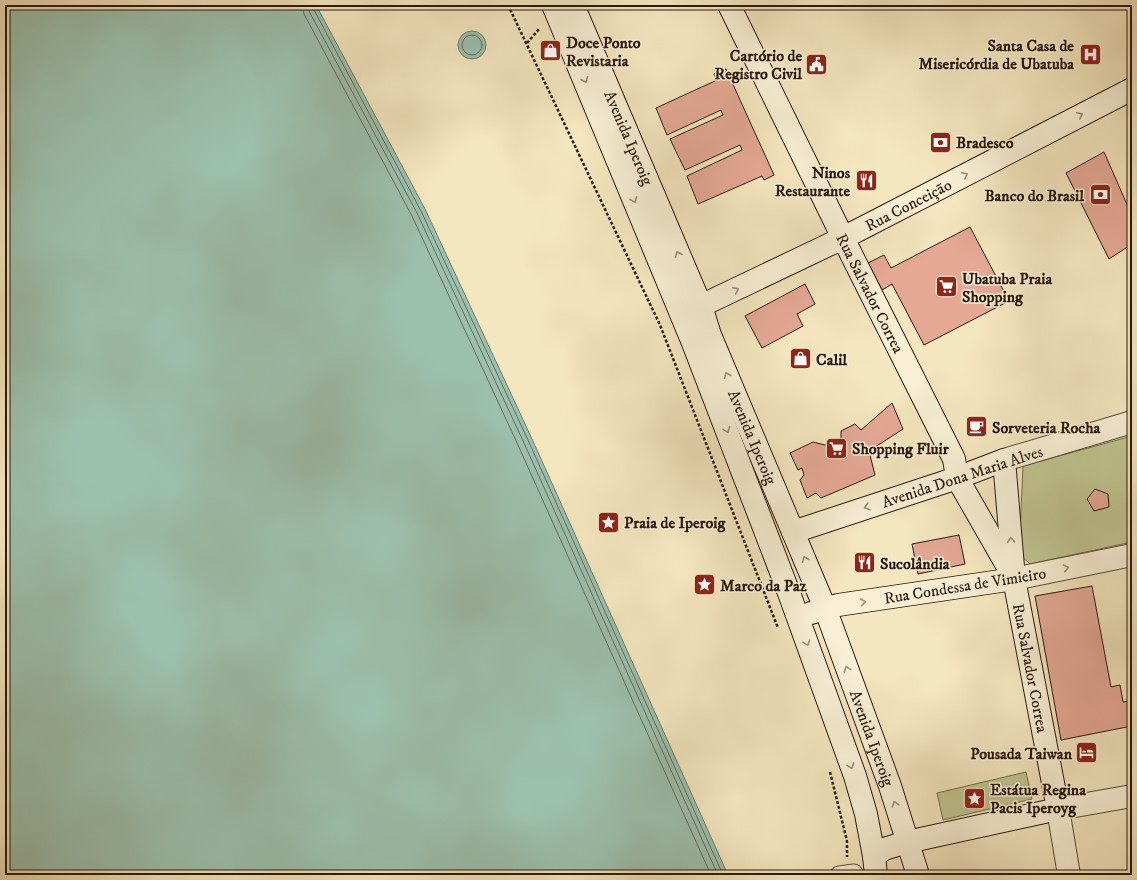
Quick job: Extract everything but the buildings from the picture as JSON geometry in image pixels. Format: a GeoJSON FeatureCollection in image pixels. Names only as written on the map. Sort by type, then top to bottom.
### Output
{"type":"FeatureCollection","features":[{"type":"Feature","properties":{"kind":"main road","name":"Avenida Iperoig"},"geometry":{"type":"LineString","coordinates":[[553,5],[691,311],[710,335],[825,608],[890,786],[918,875]]}},
{"type":"Feature","properties":{"kind":"main road","name":"Avenida Iperoig"},"geometry":{"type":"LineString","coordinates":[[573,5],[691,311],[696,350],[798,617],[854,776],[866,814],[875,866]]}},
{"type":"Feature","properties":{"kind":"main road","name":"Rua Salvador Correa"},"geometry":{"type":"LineString","coordinates":[[729,5],[843,238],[954,459],[957,478],[1014,579]]}},
{"type":"Feature","properties":{"kind":"main road","name":"Rua Conceição"},"geometry":{"type":"LineString","coordinates":[[691,311],[843,238],[1132,88]]}},
{"type":"Feature","properties":{"kind":"main road","name":"Avenida Dona Maria Alves"},"geometry":{"type":"LineString","coordinates":[[793,532],[957,478],[1004,460],[1132,422]]}},
{"type":"Feature","properties":{"kind":"main road","name":"Rua Salvador Correa"},"geometry":{"type":"LineString","coordinates":[[1004,460],[1014,579],[1058,809],[1069,875]]}},
{"type":"Feature","properties":{"kind":"main road","name":"Rua Condessa de Vimieiro"},"geometry":{"type":"LineString","coordinates":[[798,617],[825,608],[1014,579],[1132,555]]}},
{"type":"Feature","properties":{"kind":"main road"},"geometry":{"type":"LineString","coordinates":[[875,866],[884,849],[907,842],[1058,809],[1132,796]]}},
{"type":"Feature","properties":{"kind":"street"},"geometry":{"type":"LineString","coordinates":[[839,875],[854,873],[854,875]]}},
{"type":"Feature","properties":{"kind":"path"},"geometry":{"type":"LineString","coordinates":[[508,5],[660,325],[778,628]]}},
{"type":"Feature","properties":{"kind":"path"},"geometry":{"type":"LineString","coordinates":[[828,768],[847,841],[847,858],[845,866],[839,875]]}},
{"type":"Feature","properties":{"kind":"shaded area"},"geometry":{"type":"Polygon","coordinates":[[[1132,436],[1132,542],[1030,564],[1019,554],[1023,466],[1132,436]]]}},
{"type":"Feature","properties":{"kind":"shaded area"},"geometry":{"type":"Polygon","coordinates":[[[1026,772],[1032,799],[943,820],[937,793],[1026,772]]]}},
{"type":"Feature","properties":{"kind":"water"},"geometry":{"type":"Polygon","coordinates":[[[5,5],[316,5],[425,209],[532,439],[728,875],[5,875],[5,5]]]}},
{"type":"Feature","properties":{"kind":"water"},"geometry":{"type":"Polygon","coordinates":[[[472,31],[482,35],[486,45],[482,55],[472,59],[462,55],[458,45],[462,35],[472,31]]]}},
{"type":"Feature","properties":{"kind":"place","name":"Doce Ponto Revistaria"},"geometry":{"type":"Point","coordinates":[550,51]}},
{"type":"Feature","properties":{"kind":"place","name":"Santa Casa de Misericórdia de Ubatuba"},"geometry":{"type":"Point","coordinates":[1090,54]}},
{"type":"Feature","properties":{"kind":"place","name":"Cartório de Registro Civil"},"geometry":{"type":"Point","coordinates":[817,64]}},
{"type":"Feature","properties":{"kind":"place","name":"Bradesco"},"geometry":{"type":"Point","coordinates":[941,142]}},
{"type":"Feature","properties":{"kind":"place","name":"Ninos Restaurante"},"geometry":{"type":"Point","coordinates":[866,181]}},
{"type":"Feature","properties":{"kind":"place","name":"Banco do Brasil"},"geometry":{"type":"Point","coordinates":[1100,195]}},
{"type":"Feature","properties":{"kind":"place","name":"Ubatuba Praia Shopping"},"geometry":{"type":"Point","coordinates":[947,287]}},
{"type":"Feature","properties":{"kind":"place","name":"Calil"},"geometry":{"type":"Point","coordinates":[801,359]}},
{"type":"Feature","properties":{"kind":"place","name":"Sorveteria Rocha"},"geometry":{"type":"Point","coordinates":[976,427]}},
{"type":"Feature","properties":{"kind":"place","name":"Shopping Fluir"},"geometry":{"type":"Point","coordinates":[837,448]}},
{"type":"Feature","properties":{"kind":"place","name":"Praia de Iperoig"},"geometry":{"type":"Point","coordinates":[608,522]}},
{"type":"Feature","properties":{"kind":"place","name":"Sucolândia"},"geometry":{"type":"Point","coordinates":[864,563]}},
{"type":"Feature","properties":{"kind":"place","name":"Marco da Paz"},"geometry":{"type":"Point","coordinates":[705,585]}},
{"type":"Feature","properties":{"kind":"place","name":"Pousada Taiwan"},"geometry":{"type":"Point","coordinates":[1087,753]}},
{"type":"Feature","properties":{"kind":"place","name":"Estátua Regina Pacis Iperoyg"},"geometry":{"type":"Point","coordinates":[974,798]}}]}
